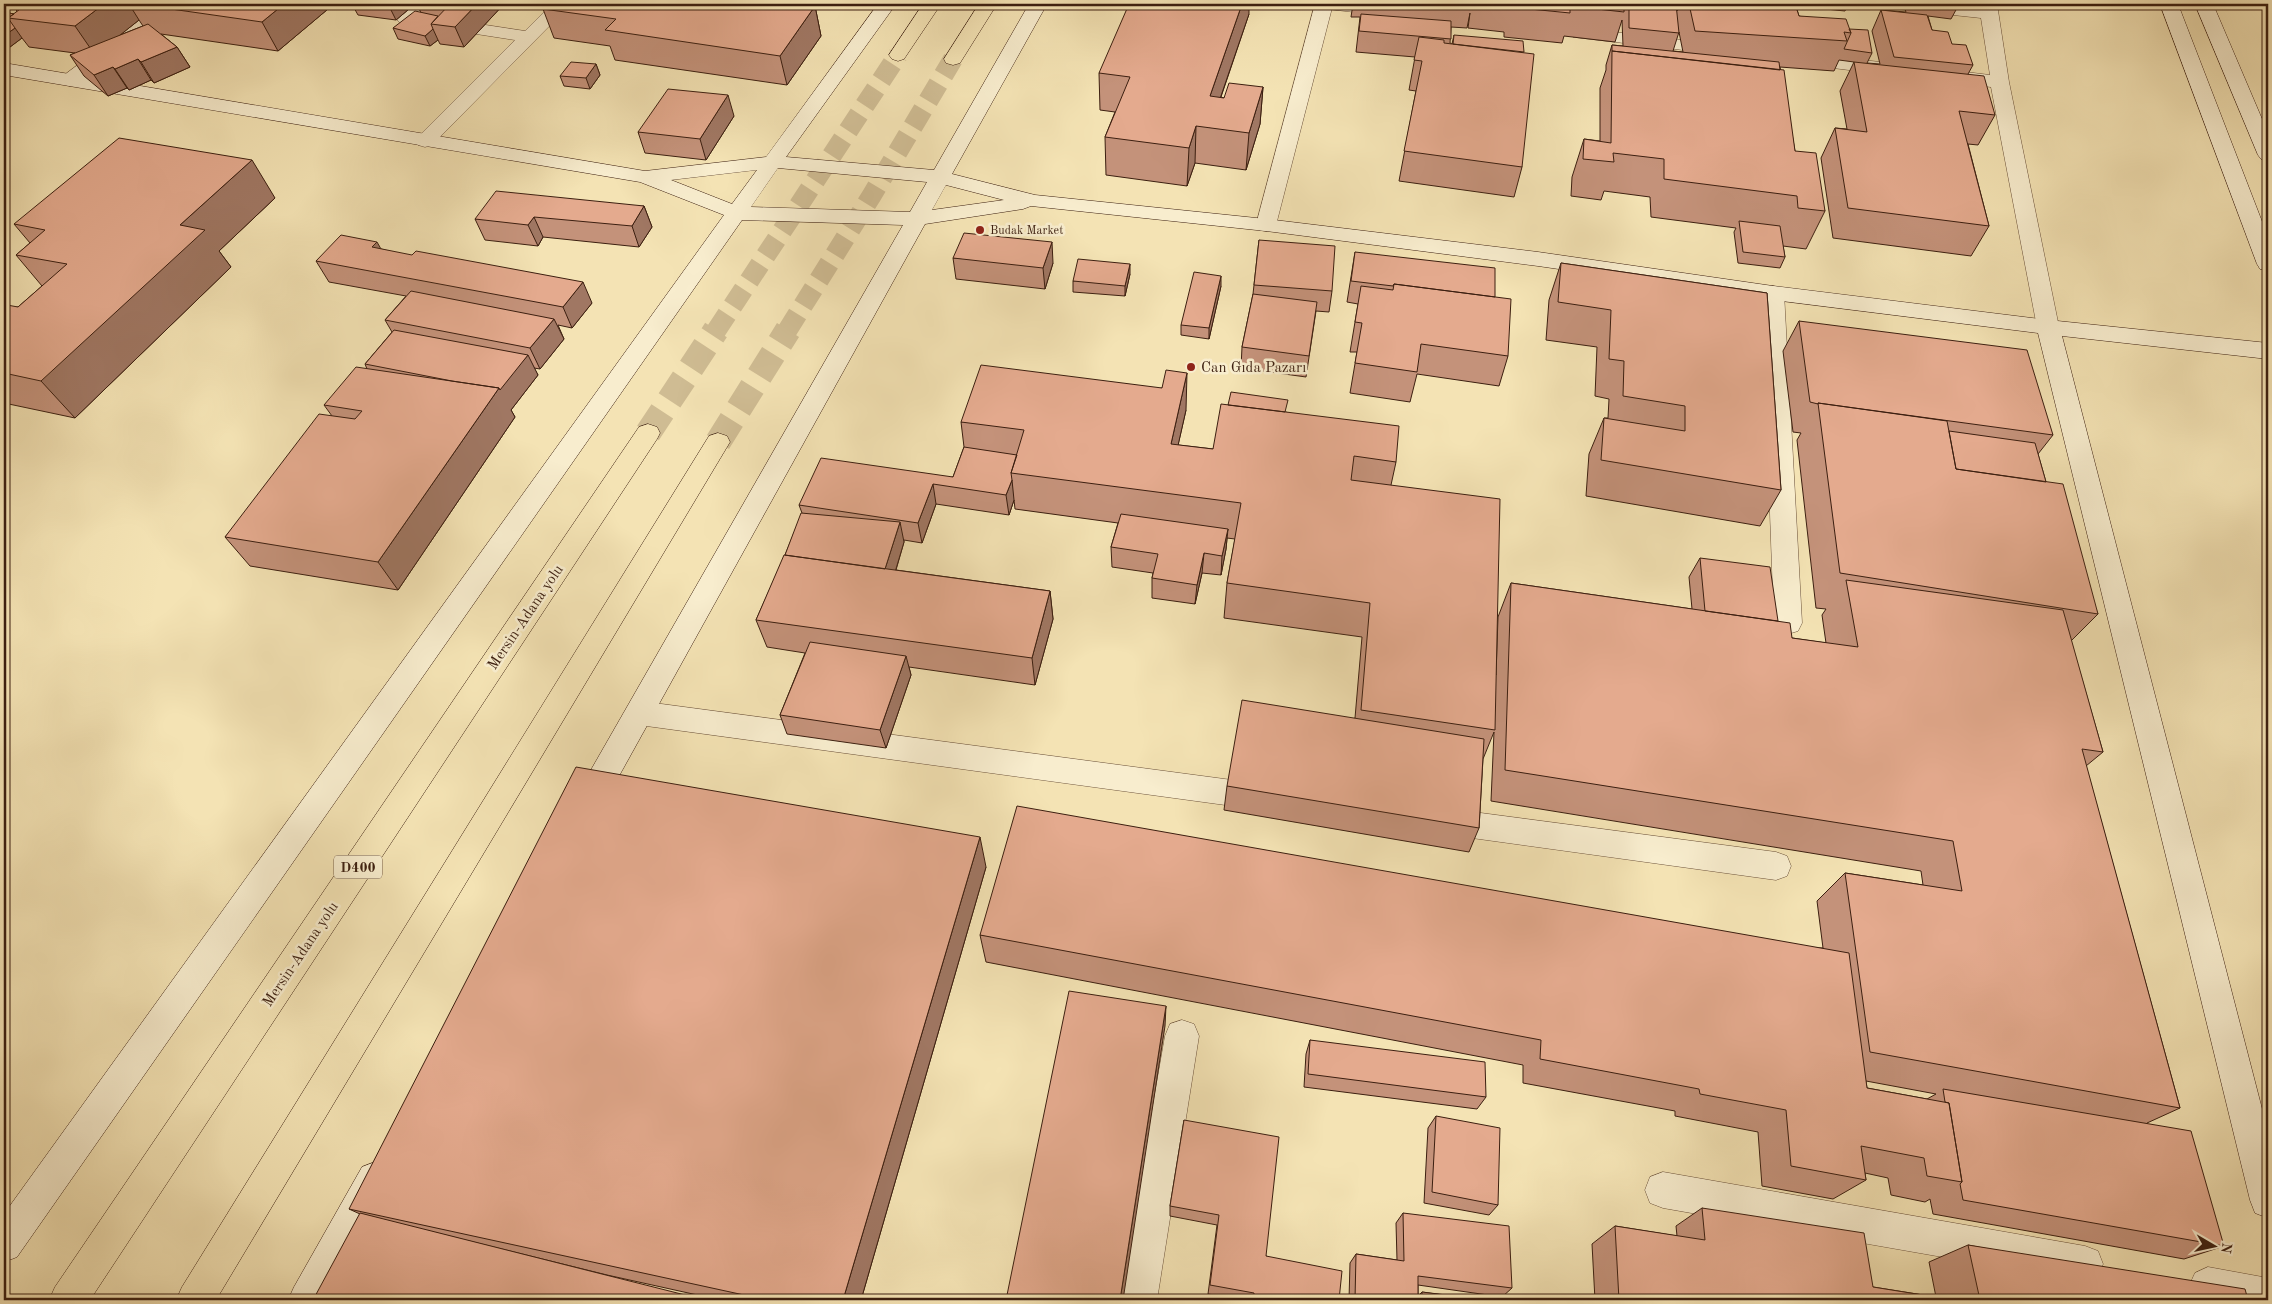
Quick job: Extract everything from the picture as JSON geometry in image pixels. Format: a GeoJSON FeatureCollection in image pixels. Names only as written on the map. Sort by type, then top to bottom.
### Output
{"type":"FeatureCollection","features":[{"type":"Feature","properties":{"kind":"highway"},"geometry":{"type":"LineString","coordinates":[[898,55],[932,4]]}},
{"type":"Feature","properties":{"kind":"highway"},"geometry":{"type":"LineString","coordinates":[[953,59],[988,4]]}},
{"type":"Feature","properties":{"kind":"highway","name":"Mersin-Adana yolu"},"geometry":{"type":"LineString","coordinates":[[68,1300],[648,433]]}},
{"type":"Feature","properties":{"kind":"highway"},"geometry":{"type":"LineString","coordinates":[[195,1300],[718,442]]}},
{"type":"Feature","properties":{"kind":"main road"},"geometry":{"type":"LineString","coordinates":[[70,80],[170,4]]}},
{"type":"Feature","properties":{"kind":"main road"},"geometry":{"type":"LineString","coordinates":[[422,4],[405,18],[529,37]]}},
{"type":"Feature","properties":{"kind":"main road"},"geometry":{"type":"LineString","coordinates":[[425,141],[562,4]]}},
{"type":"Feature","properties":{"kind":"main road"},"geometry":{"type":"LineString","coordinates":[[4,1244],[736,213],[887,4]]}},
{"type":"Feature","properties":{"kind":"main road"},"geometry":{"type":"LineString","coordinates":[[576,826],[917,219],[939,176],[1038,4]]}},
{"type":"Feature","properties":{"kind":"main road"},"geometry":{"type":"LineString","coordinates":[[1266,225],[1325,4],[1406,13]]}},
{"type":"Feature","properties":{"kind":"main road"},"geometry":{"type":"LineString","coordinates":[[1897,4],[1989,9],[2000,82],[2048,327],[2268,1200]]}},
{"type":"Feature","properties":{"kind":"main road"},"geometry":{"type":"LineString","coordinates":[[2170,4],[2268,264]]}},
{"type":"Feature","properties":{"kind":"main road"},"geometry":{"type":"LineString","coordinates":[[2204,4],[2268,155]]}},
{"type":"Feature","properties":{"kind":"main road"},"geometry":{"type":"LineString","coordinates":[[1564,31],[1733,51]]}},
{"type":"Feature","properties":{"kind":"main road"},"geometry":{"type":"LineString","coordinates":[[1782,57],[1911,72]]}},
{"type":"Feature","properties":{"kind":"main road"},"geometry":{"type":"LineString","coordinates":[[4,69],[645,177],[736,213],[917,219],[1035,201]]}},
{"type":"Feature","properties":{"kind":"main road"},"geometry":{"type":"LineString","coordinates":[[1931,74],[2000,82]]}},
{"type":"Feature","properties":{"kind":"main road"},"geometry":{"type":"LineString","coordinates":[[645,177],[773,162],[939,176],[1035,201],[1266,225],[1538,259],[1772,293],[2048,327],[2268,351]]}},
{"type":"Feature","properties":{"kind":"main road"},"geometry":{"type":"LineString","coordinates":[[1772,293],[1788,623]]}},
{"type":"Feature","properties":{"kind":"main road"},"geometry":{"type":"LineString","coordinates":[[639,713],[1292,801]]}},
{"type":"Feature","properties":{"kind":"main road"},"geometry":{"type":"LineString","coordinates":[[1420,818],[1776,866]]}},
{"type":"Feature","properties":{"kind":"main road"},"geometry":{"type":"LineString","coordinates":[[1138,1300],[1182,1036]]}},
{"type":"Feature","properties":{"kind":"main road"},"geometry":{"type":"LineString","coordinates":[[306,1300],[385,1162]]}},
{"type":"Feature","properties":{"kind":"main road"},"geometry":{"type":"LineString","coordinates":[[1663,1190],[2112,1269]]}},
{"type":"Feature","properties":{"kind":"main road"},"geometry":{"type":"LineString","coordinates":[[2180,1281],[2268,1297]]}},
{"type":"Feature","properties":{"kind":"building"},"geometry":{"type":"Polygon","coordinates":[[[27,4],[104,4],[75,26],[8,18],[27,4]]]}},
{"type":"Feature","properties":{"kind":"building"},"geometry":{"type":"Polygon","coordinates":[[[136,4],[284,4],[262,22],[136,4]]]}},
{"type":"Feature","properties":{"kind":"building"},"geometry":{"type":"Polygon","coordinates":[[[450,4],[477,4],[455,27],[431,24],[450,4]]]}},
{"type":"Feature","properties":{"kind":"building"},"geometry":{"type":"Polygon","coordinates":[[[548,4],[796,4],[815,6],[780,56],[605,30],[616,19],[543,9],[548,4]]]}},
{"type":"Feature","properties":{"kind":"building"},"geometry":{"type":"Polygon","coordinates":[[[1129,4],[1242,4],[1210,96],[1224,98],[1229,83],[1263,87],[1249,133],[1196,126],[1189,148],[1105,137],[1130,77],[1099,73],[1129,4]]]}},
{"type":"Feature","properties":{"kind":"building"},"geometry":{"type":"Polygon","coordinates":[[[1431,4],[1471,4],[1471,8],[1431,4]]]}},
{"type":"Feature","properties":{"kind":"building"},"geometry":{"type":"Polygon","coordinates":[[[1511,4],[1624,4],[1624,12],[1570,6],[1570,13],[1510,7],[1511,4]]]}},
{"type":"Feature","properties":{"kind":"building"},"geometry":{"type":"Polygon","coordinates":[[[1629,4],[1676,4],[1679,33],[1629,28],[1629,4]]]}},
{"type":"Feature","properties":{"kind":"building"},"geometry":{"type":"Polygon","coordinates":[[[1689,4],[1795,4],[1799,16],[1846,19],[1851,33],[1844,32],[1847,41],[1695,31],[1689,4]]]}},
{"type":"Feature","properties":{"kind":"building"},"geometry":{"type":"Polygon","coordinates":[[[1912,4],[1955,4],[1957,8],[1912,4]]]}},
{"type":"Feature","properties":{"kind":"building"},"geometry":{"type":"Polygon","coordinates":[[[1881,10],[1927,15],[1932,30],[1948,32],[1952,44],[1966,45],[1973,65],[1894,57],[1881,10]]]}},
{"type":"Feature","properties":{"kind":"building"},"geometry":{"type":"Polygon","coordinates":[[[415,11],[438,16],[431,24],[433,29],[425,36],[393,28],[415,11]]]}},
{"type":"Feature","properties":{"kind":"building"},"geometry":{"type":"Polygon","coordinates":[[[4,12],[14,14],[8,18],[15,28],[4,36],[4,12]]]}},
{"type":"Feature","properties":{"kind":"building"},"geometry":{"type":"Polygon","coordinates":[[[1361,14],[1451,21],[1451,39],[1359,31],[1361,14]]]}},
{"type":"Feature","properties":{"kind":"building"},"geometry":{"type":"Polygon","coordinates":[[[148,24],[177,47],[141,62],[138,59],[115,69],[113,67],[94,75],[70,55],[148,24]]]}},
{"type":"Feature","properties":{"kind":"building"},"geometry":{"type":"Polygon","coordinates":[[[1849,29],[1868,30],[1872,53],[1844,49],[1851,33],[1849,29]]]}},
{"type":"Feature","properties":{"kind":"building"},"geometry":{"type":"Polygon","coordinates":[[[1454,35],[1523,41],[1524,52],[1453,44],[1454,35]]]}},
{"type":"Feature","properties":{"kind":"building"},"geometry":{"type":"Polygon","coordinates":[[[1419,37],[1444,40],[1444,43],[1534,54],[1522,167],[1404,151],[1422,61],[1414,60],[1419,37]]]}},
{"type":"Feature","properties":{"kind":"building"},"geometry":{"type":"Polygon","coordinates":[[[1612,45],[1779,62],[1780,70],[1612,51],[1612,45]]]}},
{"type":"Feature","properties":{"kind":"building"},"geometry":{"type":"Polygon","coordinates":[[[1612,51],[1784,70],[1795,151],[1816,153],[1825,211],[1798,208],[1797,196],[1664,179],[1664,159],[1613,153],[1614,162],[1583,159],[1584,139],[1611,143],[1612,51]]]}},
{"type":"Feature","properties":{"kind":"building"},"geometry":{"type":"Polygon","coordinates":[[[571,62],[596,64],[586,78],[560,76],[571,62]]]}},
{"type":"Feature","properties":{"kind":"building"},"geometry":{"type":"Polygon","coordinates":[[[1854,62],[1984,76],[1995,115],[1959,111],[1989,226],[1848,208],[1835,128],[1867,132],[1854,62]]]}},
{"type":"Feature","properties":{"kind":"building"},"geometry":{"type":"Polygon","coordinates":[[[668,89],[728,95],[700,139],[638,132],[668,89]]]}},
{"type":"Feature","properties":{"kind":"building"},"geometry":{"type":"Polygon","coordinates":[[[119,138],[252,160],[180,225],[205,230],[41,381],[4,373],[4,308],[7,305],[18,307],[67,264],[16,255],[45,230],[14,224],[119,138]]]}},
{"type":"Feature","properties":{"kind":"building"},"geometry":{"type":"Polygon","coordinates":[[[496,191],[644,206],[632,226],[534,217],[528,225],[475,219],[496,191]]]}},
{"type":"Feature","properties":{"kind":"building"},"geometry":{"type":"Polygon","coordinates":[[[1739,221],[1780,226],[1785,257],[1743,252],[1739,221]]]}},
{"type":"Feature","properties":{"kind":"building"},"geometry":{"type":"Polygon","coordinates":[[[964,233],[1052,242],[1043,268],[953,258],[964,233]]]}},
{"type":"Feature","properties":{"kind":"building"},"geometry":{"type":"Polygon","coordinates":[[[341,235],[377,242],[372,247],[412,255],[416,251],[583,282],[563,307],[316,261],[341,235]]]}},
{"type":"Feature","properties":{"kind":"building"},"geometry":{"type":"Polygon","coordinates":[[[1259,240],[1335,246],[1332,291],[1254,285],[1259,240]]]}},
{"type":"Feature","properties":{"kind":"building"},"geometry":{"type":"Polygon","coordinates":[[[1355,252],[1495,268],[1495,297],[1394,284],[1393,286],[1351,281],[1355,252]]]}},
{"type":"Feature","properties":{"kind":"building"},"geometry":{"type":"Polygon","coordinates":[[[1078,259],[1130,264],[1125,286],[1073,281],[1078,259]]]}},
{"type":"Feature","properties":{"kind":"building"},"geometry":{"type":"Polygon","coordinates":[[[1561,263],[1767,293],[1781,490],[1601,460],[1604,418],[1685,431],[1685,406],[1623,396],[1624,361],[1609,359],[1611,310],[1558,302],[1561,263]]]}},
{"type":"Feature","properties":{"kind":"building"},"geometry":{"type":"Polygon","coordinates":[[[1194,272],[1221,276],[1209,328],[1181,325],[1194,272]]]}},
{"type":"Feature","properties":{"kind":"building"},"geometry":{"type":"Polygon","coordinates":[[[1394,284],[1511,299],[1508,356],[1421,344],[1417,372],[1355,363],[1362,323],[1355,322],[1361,286],[1393,290],[1394,284]]]}},
{"type":"Feature","properties":{"kind":"building"},"geometry":{"type":"Polygon","coordinates":[[[411,291],[554,319],[530,348],[385,320],[411,291]]]}},
{"type":"Feature","properties":{"kind":"building"},"geometry":{"type":"Polygon","coordinates":[[[1253,294],[1317,302],[1309,356],[1242,347],[1253,294]]]}},
{"type":"Feature","properties":{"kind":"building"},"geometry":{"type":"Polygon","coordinates":[[[1799,321],[2027,350],[2053,435],[1810,402],[1799,321]]]}},
{"type":"Feature","properties":{"kind":"building"},"geometry":{"type":"Polygon","coordinates":[[[394,330],[528,355],[500,390],[499,388],[365,364],[394,330]]]}},
{"type":"Feature","properties":{"kind":"building"},"geometry":{"type":"Polygon","coordinates":[[[981,365],[1162,388],[1166,370],[1187,373],[1171,444],[1213,449],[1221,404],[1399,426],[1396,462],[1354,456],[1351,480],[1500,499],[1495,730],[1361,710],[1370,603],[1227,583],[1241,503],[1011,473],[1024,430],[961,422],[981,365]]]}},
{"type":"Feature","properties":{"kind":"building"},"geometry":{"type":"Polygon","coordinates":[[[356,367],[499,388],[378,562],[225,537],[319,414],[355,419],[362,411],[324,405],[356,367]]]}},
{"type":"Feature","properties":{"kind":"building"},"geometry":{"type":"Polygon","coordinates":[[[1231,392],[1288,400],[1285,412],[1228,405],[1231,392]]]}},
{"type":"Feature","properties":{"kind":"building"},"geometry":{"type":"Polygon","coordinates":[[[1818,403],[1947,421],[1956,469],[2063,484],[2098,614],[1840,573],[1818,403]]]}},
{"type":"Feature","properties":{"kind":"building"},"geometry":{"type":"Polygon","coordinates":[[[1949,431],[2035,443],[2046,482],[1956,469],[1949,431]]]}},
{"type":"Feature","properties":{"kind":"building"},"geometry":{"type":"Polygon","coordinates":[[[964,447],[1017,455],[1011,473],[1012,480],[1006,495],[933,484],[918,523],[799,505],[821,458],[953,477],[964,447]]]}},
{"type":"Feature","properties":{"kind":"building"},"geometry":{"type":"Polygon","coordinates":[[[801,513],[900,522],[885,569],[785,555],[801,513]]]}},
{"type":"Feature","properties":{"kind":"building"},"geometry":{"type":"Polygon","coordinates":[[[1121,514],[1228,529],[1222,556],[1204,553],[1197,585],[1152,578],[1158,554],[1111,547],[1121,514]]]}},
{"type":"Feature","properties":{"kind":"building"},"geometry":{"type":"Polygon","coordinates":[[[784,555],[1050,591],[1032,658],[756,620],[784,555]]]}},
{"type":"Feature","properties":{"kind":"building"},"geometry":{"type":"Polygon","coordinates":[[[1700,558],[1770,567],[1778,621],[1705,611],[1700,558]]]}},
{"type":"Feature","properties":{"kind":"building"},"geometry":{"type":"Polygon","coordinates":[[[1846,580],[2063,610],[2103,752],[2082,749],[2180,1108],[1870,1052],[1845,873],[1962,891],[1953,841],[1505,770],[1511,583],[1790,623],[1792,638],[1858,647],[1846,580]]]}},
{"type":"Feature","properties":{"kind":"building"},"geometry":{"type":"Polygon","coordinates":[[[810,642],[906,656],[880,730],[780,715],[810,642]]]}},
{"type":"Feature","properties":{"kind":"building"},"geometry":{"type":"Polygon","coordinates":[[[1242,700],[1484,739],[1479,828],[1227,786],[1242,700]]]}},
{"type":"Feature","properties":{"kind":"building"},"geometry":{"type":"Polygon","coordinates":[[[576,767],[980,837],[843,1300],[767,1300],[349,1209],[576,767]]]}},
{"type":"Feature","properties":{"kind":"building"},"geometry":{"type":"Polygon","coordinates":[[[1017,806],[1849,953],[1867,1088],[1949,1103],[1962,1182],[1927,1176],[1924,1158],[1861,1146],[1866,1180],[1791,1166],[1786,1110],[1700,1094],[1699,1089],[1540,1059],[1541,1040],[980,935],[1017,806]]]}},
{"type":"Feature","properties":{"kind":"building"},"geometry":{"type":"Polygon","coordinates":[[[1069,991],[1166,1006],[1120,1300],[1006,1300],[1069,991]]]}},
{"type":"Feature","properties":{"kind":"building"},"geometry":{"type":"Polygon","coordinates":[[[1310,1040],[1485,1062],[1486,1097],[1308,1074],[1310,1040]]]}},
{"type":"Feature","properties":{"kind":"building"},"geometry":{"type":"Polygon","coordinates":[[[1943,1089],[2191,1131],[2224,1246],[1963,1200],[1960,1184],[1962,1182],[1949,1103],[1945,1102],[1943,1089]]]}},
{"type":"Feature","properties":{"kind":"building"},"geometry":{"type":"Polygon","coordinates":[[[1436,1116],[1500,1128],[1498,1205],[1432,1192],[1436,1116]]]}},
{"type":"Feature","properties":{"kind":"building"},"geometry":{"type":"Polygon","coordinates":[[[1184,1120],[1279,1137],[1266,1256],[1342,1271],[1339,1300],[1254,1300],[1254,1293],[1210,1285],[1219,1215],[1170,1206],[1184,1120]]]}},
{"type":"Feature","properties":{"kind":"building"},"geometry":{"type":"Polygon","coordinates":[[[1702,1208],[1864,1233],[1873,1287],[1954,1300],[1619,1300],[1615,1226],[1705,1240],[1702,1208]]]}},
{"type":"Feature","properties":{"kind":"building"},"geometry":{"type":"Polygon","coordinates":[[[360,1213],[705,1300],[313,1300],[360,1213]]]}},
{"type":"Feature","properties":{"kind":"building"},"geometry":{"type":"Polygon","coordinates":[[[1403,1213],[1509,1226],[1512,1288],[1418,1276],[1418,1300],[1355,1300],[1356,1254],[1404,1261],[1403,1213]]]}},
{"type":"Feature","properties":{"kind":"building"},"geometry":{"type":"Polygon","coordinates":[[[1968,1245],[2245,1289],[2248,1300],[1980,1300],[1968,1245]]]}},
{"type":"Feature","properties":{"kind":"building"},"geometry":{"type":"Polygon","coordinates":[[[1422,1292],[1479,1299],[1479,1300],[1422,1300],[1422,1292]]]}},
{"type":"Feature","properties":{"kind":"tunnel"},"geometry":{"type":"LineString","coordinates":[[716,331],[898,55]]}},
{"type":"Feature","properties":{"kind":"tunnel"},"geometry":{"type":"LineString","coordinates":[[787,331],[872,195],[953,59]]}},
{"type":"Feature","properties":{"kind":"tunnel"},"geometry":{"type":"LineString","coordinates":[[648,433],[716,330]]}},
{"type":"Feature","properties":{"kind":"tunnel"},"geometry":{"type":"LineString","coordinates":[[718,442],[788,330]]}},
{"type":"Feature","properties":{"kind":"place","name":"Budak Market"},"geometry":{"type":"Point","coordinates":[980,230]}},
{"type":"Feature","properties":{"kind":"place","name":"Can Gıda Pazarı"},"geometry":{"type":"Point","coordinates":[1191,367]}}]}
